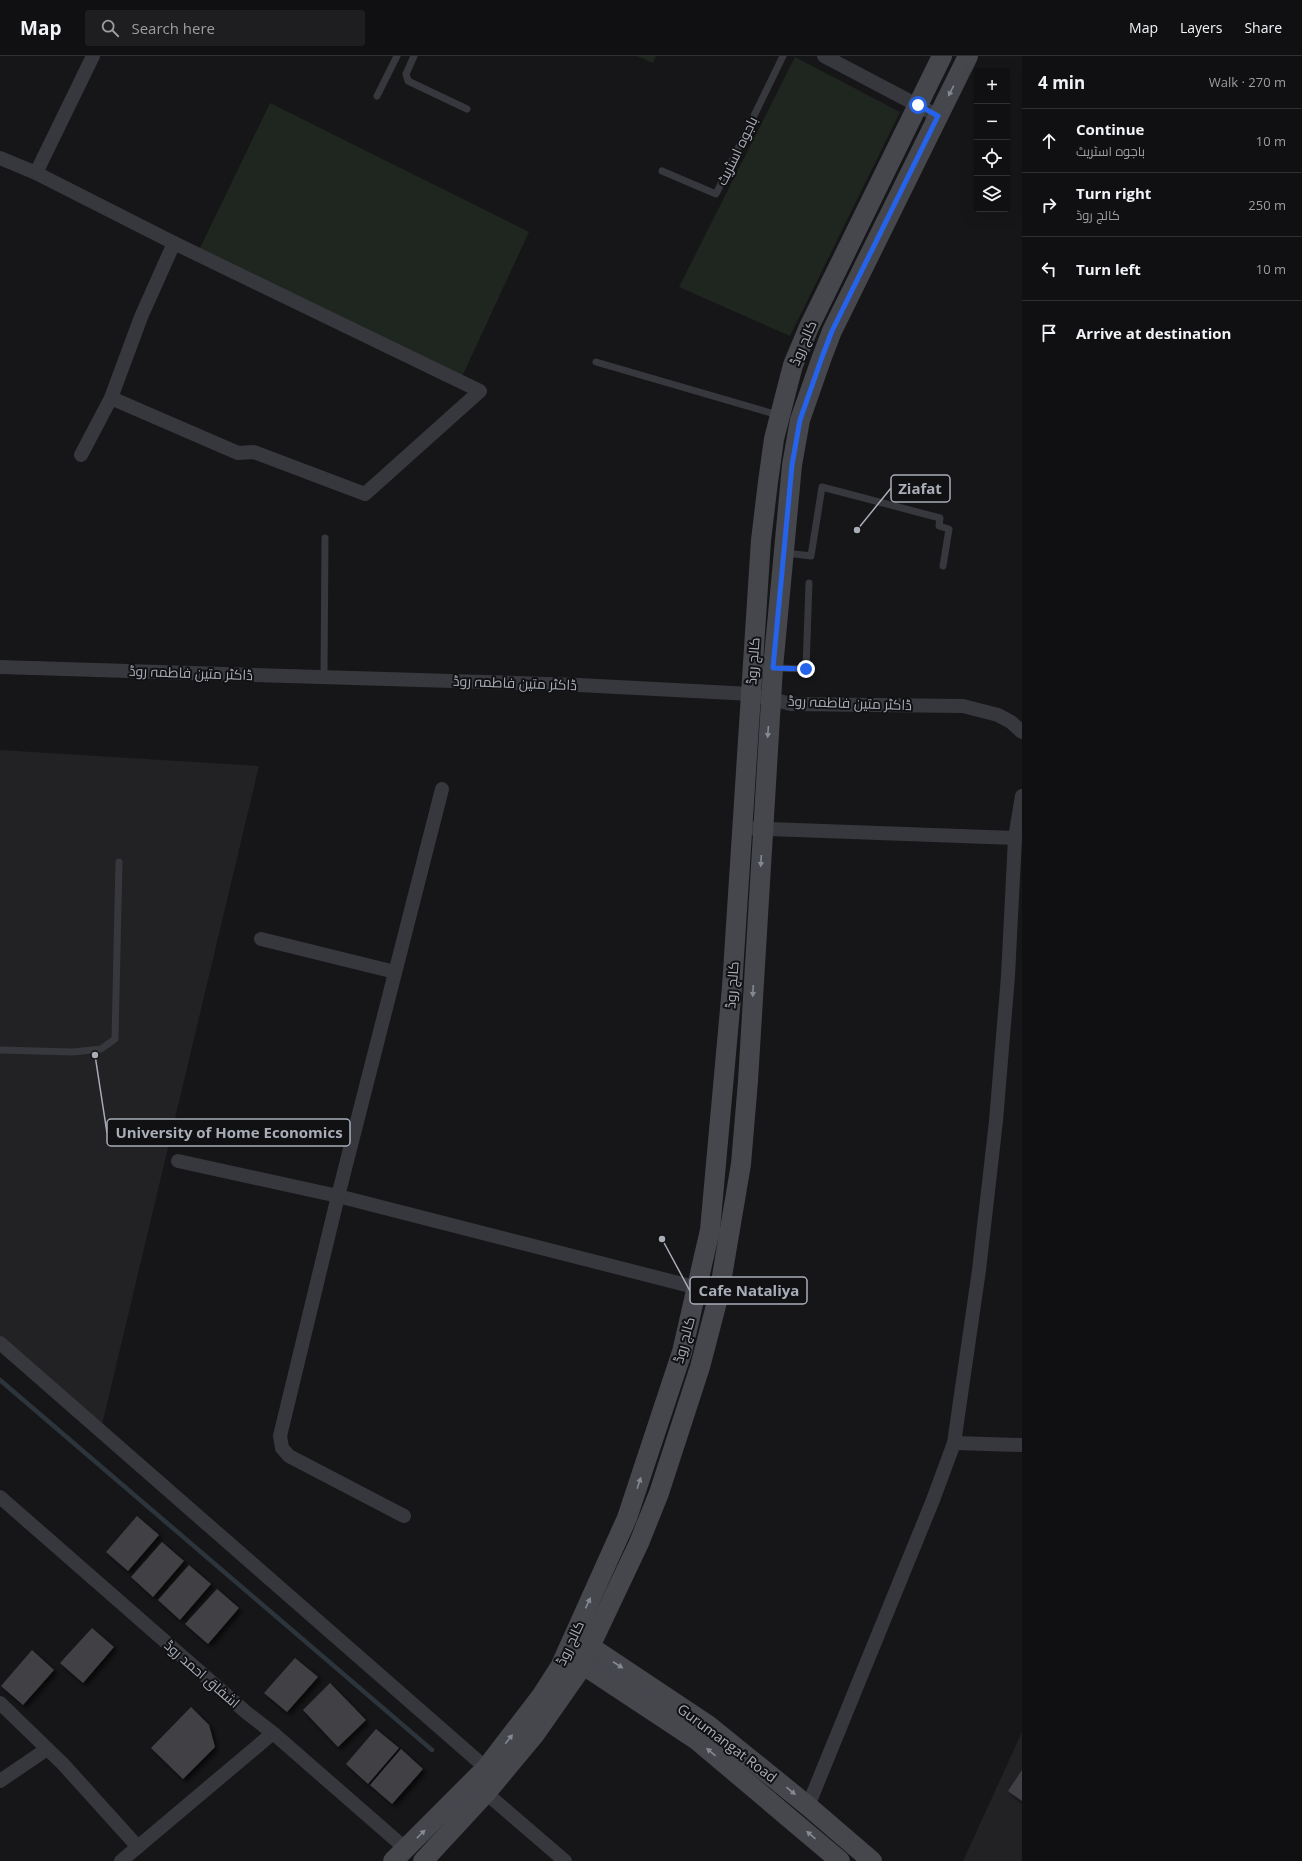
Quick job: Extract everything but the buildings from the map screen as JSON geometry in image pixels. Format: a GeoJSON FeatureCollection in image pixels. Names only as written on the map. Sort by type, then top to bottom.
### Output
{"type":"FeatureCollection","features":[{"type":"Feature","properties":{"kind":"main road","name":"کالج روڈ"},"geometry":{"type":"LineString","coordinates":[[400,1855],[486,1768],[574,1651],[627,1518],[682,1352],[698,1288],[710,1230],[732,987],[761,540],[771,459],[780,415],[793,365],[809,326],[942,56]]}},
{"type":"Feature","properties":{"kind":"main road","name":"کالج روڈ"},"geometry":{"type":"LineString","coordinates":[[574,1651],[590,1647],[639,1543],[659,1493],[700,1367],[719,1294],[741,1164],[748,1081],[762,828],[773,668],[792,465],[800,420],[822,357],[968,56]]}},
{"type":"Feature","properties":{"kind":"main road","name":"Gurumangat Road"},"geometry":{"type":"LineString","coordinates":[[590,1647],[708,1725],[808,1806],[872,1861]]}},
{"type":"Feature","properties":{"kind":"main road","name":"کالج روڈ"},"geometry":{"type":"LineString","coordinates":[[423,1861],[486,1794],[535,1734],[571,1684],[574,1651]]}},
{"type":"Feature","properties":{"kind":"main road","name":"Gurumangat Road"},"geometry":{"type":"LineString","coordinates":[[574,1651],[698,1741],[840,1861]]}},
{"type":"Feature","properties":{"kind":"street"},"geometry":{"type":"LineString","coordinates":[[36,173],[93,56]]}},
{"type":"Feature","properties":{"kind":"street"},"geometry":{"type":"LineString","coordinates":[[824,56],[938,116]]}},
{"type":"Feature","properties":{"kind":"street"},"geometry":{"type":"LineString","coordinates":[[0,158],[36,173],[174,243],[480,391],[365,494],[254,452],[238,453],[111,398]]}},
{"type":"Feature","properties":{"kind":"street"},"geometry":{"type":"LineString","coordinates":[[81,455],[111,398],[141,317],[174,243]]}},
{"type":"Feature","properties":{"kind":"street","name":"ڈاکٹر متین فاطمہ روڈ"},"geometry":{"type":"LineString","coordinates":[[0,667],[579,685],[751,694],[791,704],[963,706],[998,715],[1011,722],[1022,732]]}},
{"type":"Feature","properties":{"kind":"street"},"geometry":{"type":"LineString","coordinates":[[404,1516],[289,1456],[282,1448],[280,1436],[338,1196],[442,789]]}},
{"type":"Feature","properties":{"kind":"street"},"geometry":{"type":"LineString","coordinates":[[808,1806],[933,1500],[954,1443],[979,1270],[996,1120],[1008,976],[1015,838],[1021,812],[1022,796]]}},
{"type":"Feature","properties":{"kind":"street"},"geometry":{"type":"LineString","coordinates":[[742,828],[1015,838]]}},
{"type":"Feature","properties":{"kind":"street"},"geometry":{"type":"LineString","coordinates":[[261,938],[395,972]]}},
{"type":"Feature","properties":{"kind":"street"},"geometry":{"type":"LineString","coordinates":[[178,1161],[338,1196],[698,1288]]}},
{"type":"Feature","properties":{"kind":"street"},"geometry":{"type":"LineString","coordinates":[[0,1343],[486,1768]]}},
{"type":"Feature","properties":{"kind":"street"},"geometry":{"type":"LineString","coordinates":[[954,1443],[1022,1445]]}},
{"type":"Feature","properties":{"kind":"street","name":"اشفاق احمد روڈ"},"geometry":{"type":"LineString","coordinates":[[0,1497],[247,1713],[273,1733],[400,1855]]}},
{"type":"Feature","properties":{"kind":"street"},"geometry":{"type":"LineString","coordinates":[[0,1703],[47,1749],[138,1847]]}},
{"type":"Feature","properties":{"kind":"street"},"geometry":{"type":"LineString","coordinates":[[121,1861],[273,1733]]}},
{"type":"Feature","properties":{"kind":"street"},"geometry":{"type":"LineString","coordinates":[[0,1781],[47,1749]]}},
{"type":"Feature","properties":{"kind":"street"},"geometry":{"type":"LineString","coordinates":[[486,1794],[565,1861]]}},
{"type":"Feature","properties":{"kind":"lane"},"geometry":{"type":"LineString","coordinates":[[377,96],[397,56]]}},
{"type":"Feature","properties":{"kind":"lane"},"geometry":{"type":"LineString","coordinates":[[414,56],[406,74],[408,81],[467,109]]}},
{"type":"Feature","properties":{"kind":"lane","name":"باجوہ اسٹریٹ"},"geometry":{"type":"LineString","coordinates":[[662,171],[716,194],[783,56]]}},
{"type":"Feature","properties":{"kind":"lane"},"geometry":{"type":"LineString","coordinates":[[596,362],[780,415]]}},
{"type":"Feature","properties":{"kind":"lane"},"geometry":{"type":"LineString","coordinates":[[783,552],[811,556],[822,487],[940,518],[939,526],[949,529],[944,566]]}},
{"type":"Feature","properties":{"kind":"lane"},"geometry":{"type":"LineString","coordinates":[[324,677],[325,538]]}},
{"type":"Feature","properties":{"kind":"lane"},"geometry":{"type":"LineString","coordinates":[[773,668],[806,669],[809,583]]}},
{"type":"Feature","properties":{"kind":"lane"},"geometry":{"type":"LineString","coordinates":[[0,1050],[73,1052],[101,1049],[116,1039],[119,862]]}},
{"type":"Feature","properties":{"kind":"shaded area"},"geometry":{"type":"Polygon","coordinates":[[[637,56],[656,56],[653,63],[637,56]]]}},
{"type":"Feature","properties":{"kind":"shaded area"},"geometry":{"type":"Polygon","coordinates":[[[795,57],[900,112],[790,336],[679,287],[795,57]]]}},
{"type":"Feature","properties":{"kind":"shaded area"},"geometry":{"type":"Polygon","coordinates":[[[270,103],[529,232],[460,381],[199,250],[270,103]]]}},
{"type":"Feature","properties":{"kind":"shaded area"},"geometry":{"type":"Polygon","coordinates":[[[0,750],[259,766],[101,1429],[0,1343],[0,750]]]}},
{"type":"Feature","properties":{"kind":"shaded area"},"geometry":{"type":"Polygon","coordinates":[[[1022,1732],[1022,1861],[963,1861],[1022,1732]]]}},
{"type":"Feature","properties":{"kind":"waterway"},"geometry":{"type":"LineString","coordinates":[[0,1380],[432,1750]]}},
{"type":"Feature","properties":{"kind":"place","name":"Ziafat"},"geometry":{"type":"Point","coordinates":[857,530]}},
{"type":"Feature","properties":{"kind":"place","name":"University of Home Economics"},"geometry":{"type":"Point","coordinates":[95,1055]}},
{"type":"Feature","properties":{"kind":"place","name":"Cafe Nataliya"},"geometry":{"type":"Point","coordinates":[662,1239]}},
{"type":"Feature","properties":{"kind":"route"},"geometry":{"type":"LineString","coordinates":[[806,669],[773,668],[792,465],[800,420],[832,331],[938,116],[918,105]]}}]}
